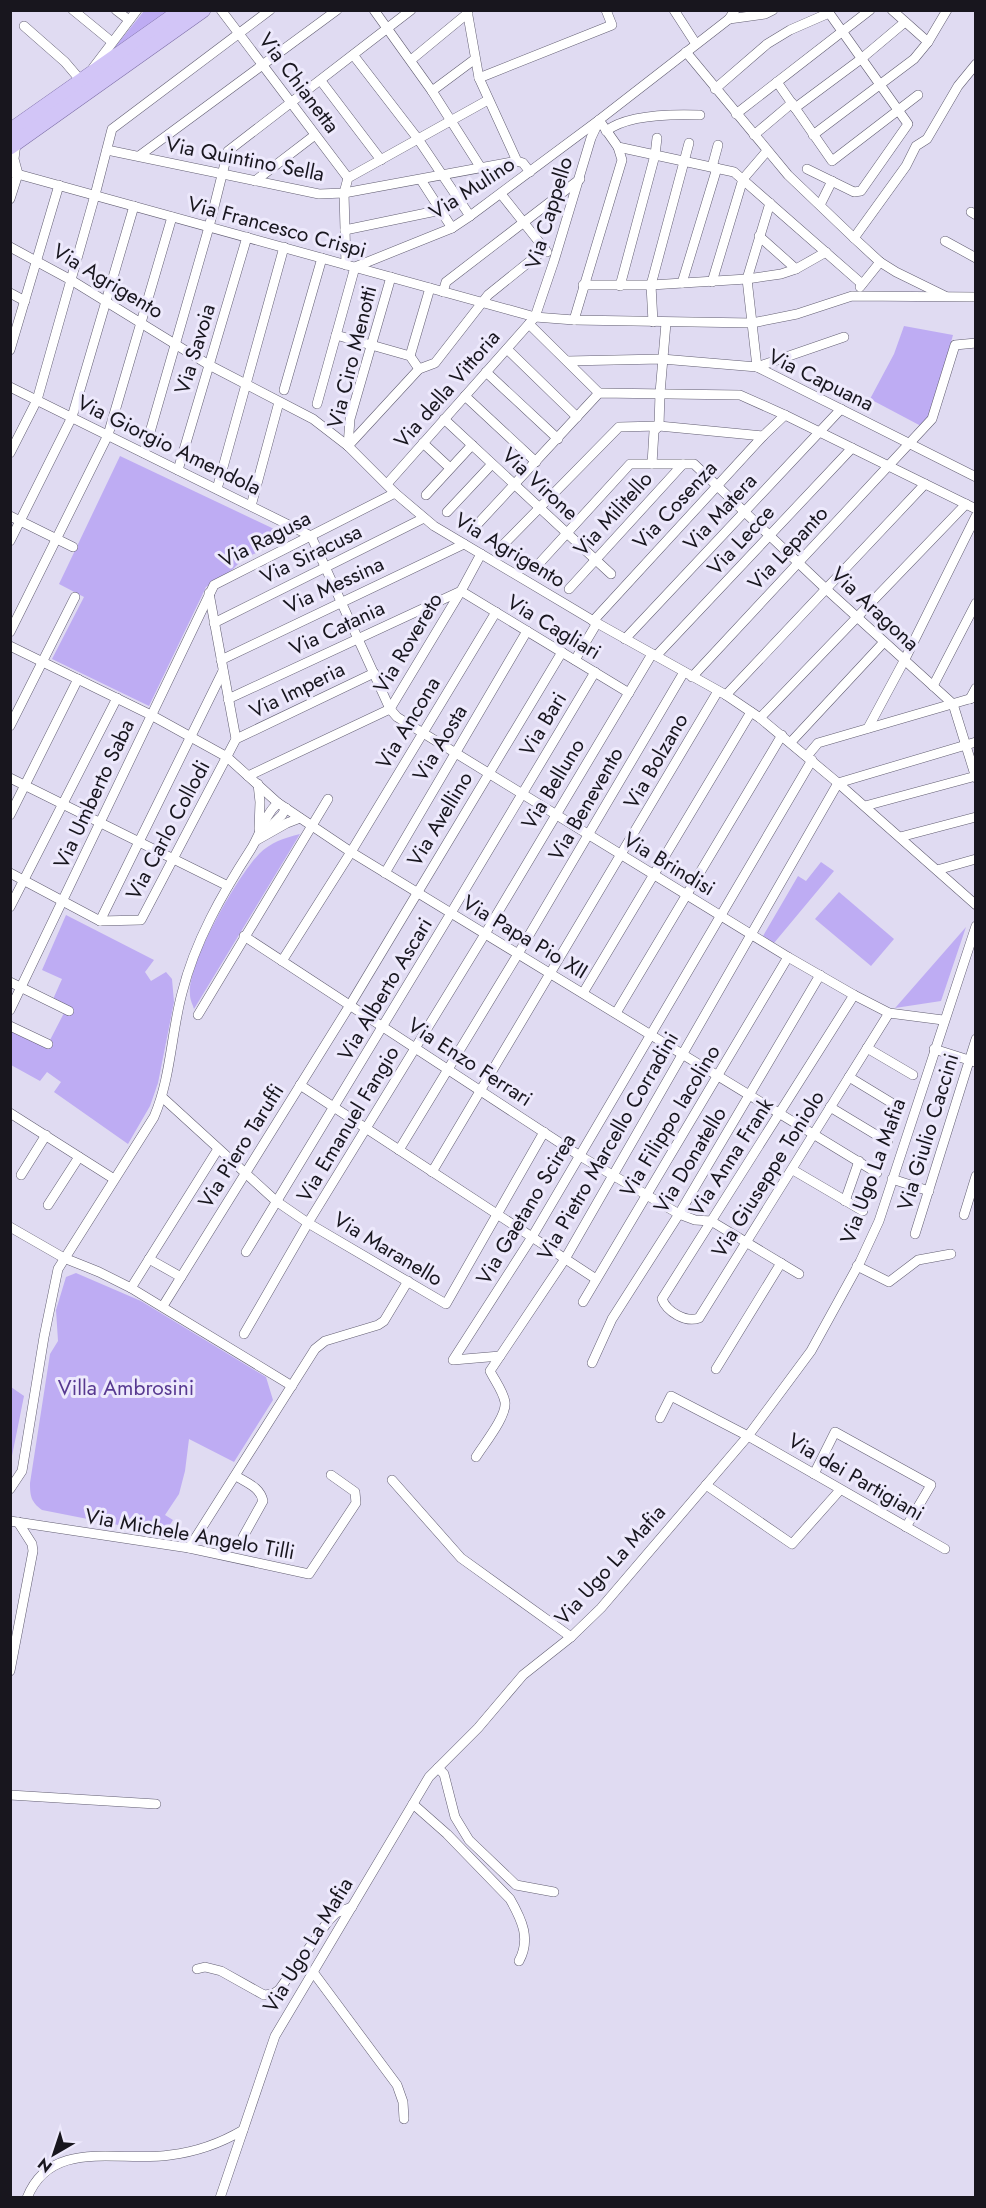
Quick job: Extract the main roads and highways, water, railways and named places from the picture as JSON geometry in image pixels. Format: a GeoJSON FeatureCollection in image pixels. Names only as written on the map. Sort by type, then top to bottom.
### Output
{"type":"FeatureCollection","features":[{"type":"Feature","properties":{"kind":"main road"},"geometry":{"type":"LineString","coordinates":[[12,140],[82,82],[182,10]]}},
{"type":"Feature","properties":{"kind":"main road"},"geometry":{"type":"LineString","coordinates":[[12,140],[203,10]]}},
{"type":"Feature","properties":{"kind":"park label","name":"Villa Ambrosini"},"geometry":{"type":"Point","coordinates":[126,1388]}}]}
